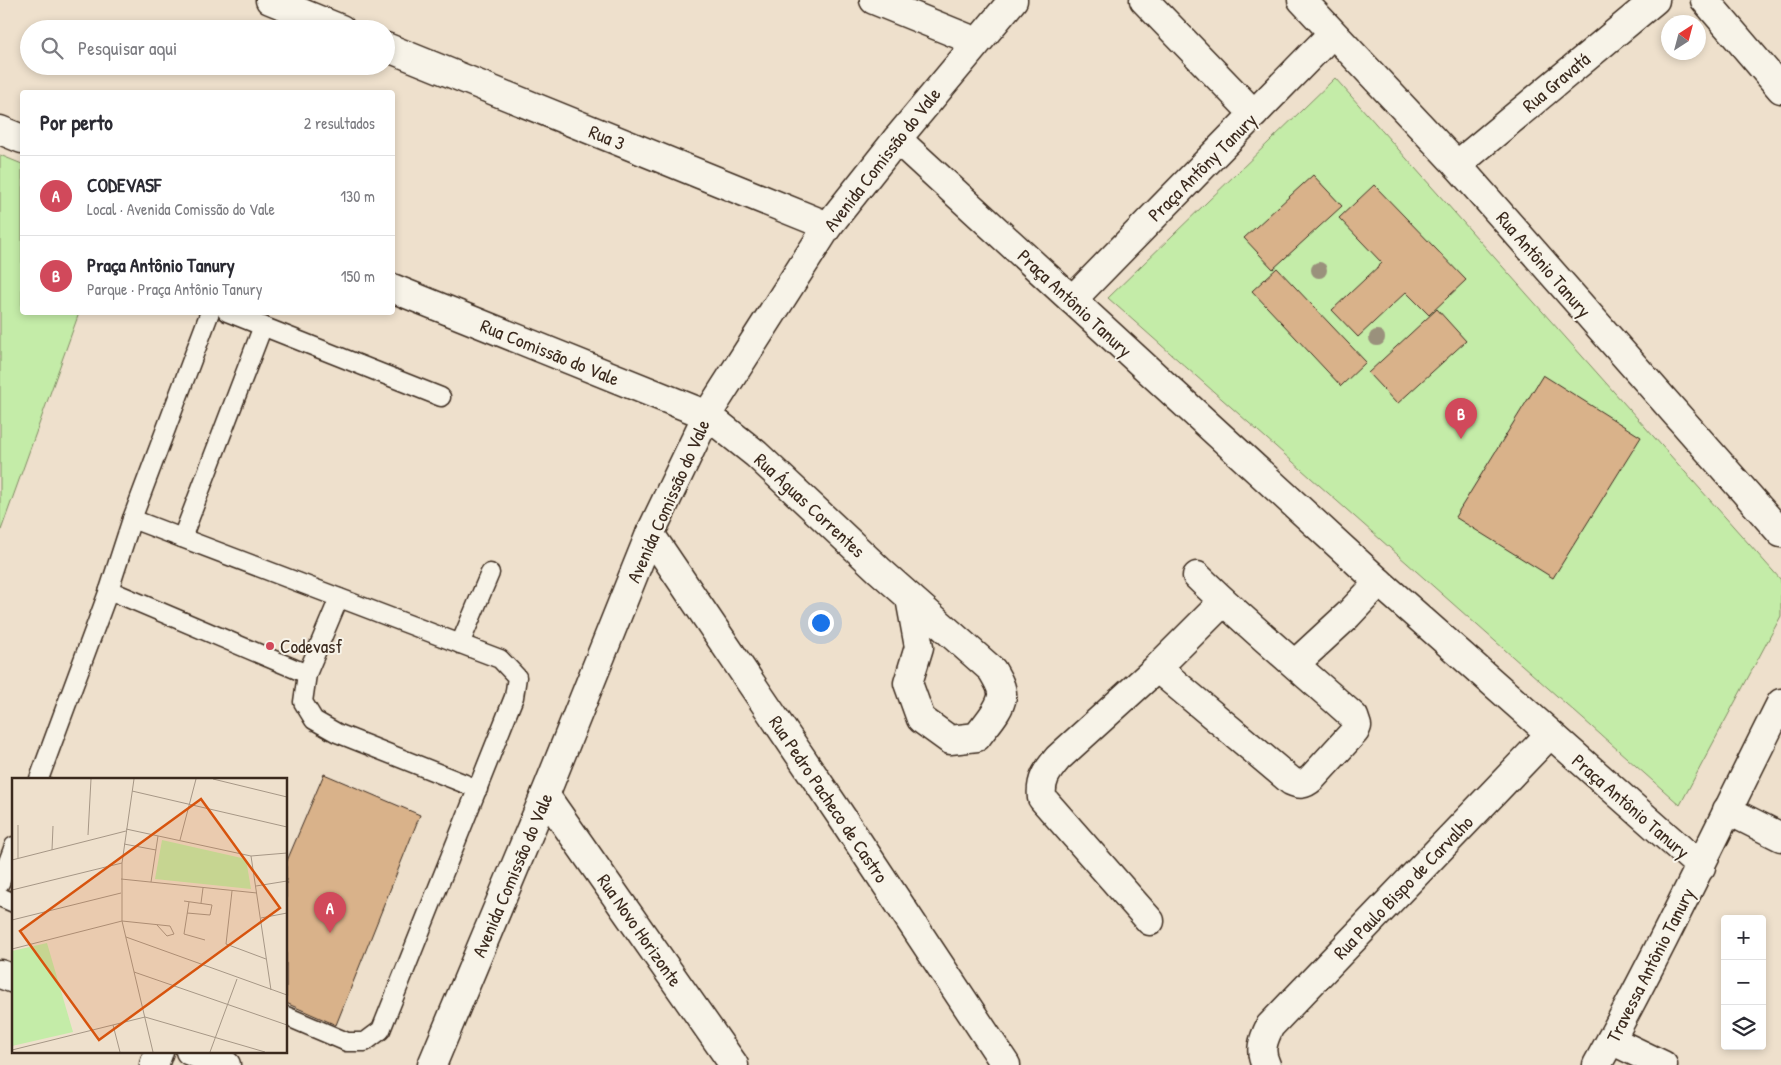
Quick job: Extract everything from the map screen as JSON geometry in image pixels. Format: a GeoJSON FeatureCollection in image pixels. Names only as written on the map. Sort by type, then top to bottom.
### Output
{"type":"FeatureCollection","features":[{"type":"Feature","properties":{"kind":"street"},"geometry":{"type":"LineString","coordinates":[[270,0],[319,20]]}},
{"type":"Feature","properties":{"kind":"street"},"geometry":{"type":"LineString","coordinates":[[874,0],[977,42]]}},
{"type":"Feature","properties":{"kind":"street","name":"Avenida Comissão do Vale"},"geometry":{"type":"LineString","coordinates":[[432,1065],[545,796],[650,534],[707,415],[828,226],[897,139],[1013,0]]}},
{"type":"Feature","properties":{"kind":"street"},"geometry":{"type":"LineString","coordinates":[[1144,0],[1254,114]]}},
{"type":"Feature","properties":{"kind":"street","name":"Rua Antônio Tanury"},"geometry":{"type":"LineString","coordinates":[[1302,0],[1457,165],[1781,533]]}},
{"type":"Feature","properties":{"kind":"street","name":"Rua Gravatá"},"geometry":{"type":"LineString","coordinates":[[1457,165],[1655,0]]}},
{"type":"Feature","properties":{"kind":"street"},"geometry":{"type":"LineString","coordinates":[[1704,0],[1781,89]]}},
{"type":"Feature","properties":{"kind":"street","name":"Praça Antôny Tanury"},"geometry":{"type":"LineString","coordinates":[[1072,300],[1332,34]]}},
{"type":"Feature","properties":{"kind":"street","name":"Rua 3"},"geometry":{"type":"LineString","coordinates":[[395,51],[828,226]]}},
{"type":"Feature","properties":{"kind":"street"},"geometry":{"type":"LineString","coordinates":[[0,130],[20,138]]}},
{"type":"Feature","properties":{"kind":"street","name":"Praça Antônio Tanury"},"geometry":{"type":"LineString","coordinates":[[897,139],[1379,582],[1701,867]]}},
{"type":"Feature","properties":{"kind":"street","name":"Rua Comissão do Vale"},"geometry":{"type":"LineString","coordinates":[[395,289],[707,415]]}},
{"type":"Feature","properties":{"kind":"street","name":"Rua Águas Correntes"},"geometry":{"type":"LineString","coordinates":[[707,415],[756,454],[910,598],[992,670],[1002,694],[998,706],[977,737],[950,740],[920,719],[908,683],[919,648],[910,598]]}},
{"type":"Feature","properties":{"kind":"street","name":"Rua Pedro Pacheco de Castro"},"geometry":{"type":"LineString","coordinates":[[650,534],[843,819],[1006,1065]]}},
{"type":"Feature","properties":{"kind":"street"},"geometry":{"type":"LineString","coordinates":[[1157,668],[1291,781],[1298,784],[1306,784],[1355,731],[1357,726],[1354,717],[1223,602],[1197,576]]}},
{"type":"Feature","properties":{"kind":"street"},"geometry":{"type":"LineString","coordinates":[[1295,664],[1348,615],[1379,582]]}},
{"type":"Feature","properties":{"kind":"street"},"geometry":{"type":"LineString","coordinates":[[1150,921],[1042,798],[1042,783],[1046,772],[1058,758],[1157,668],[1223,602]]}},
{"type":"Feature","properties":{"kind":"street","name":"Travessa Antônio Tanury"},"geometry":{"type":"LineString","coordinates":[[1598,1065],[1701,867],[1727,810],[1781,703]]}},
{"type":"Feature","properties":{"kind":"street","name":"Rua Paulo Bispo de Carvalho"},"geometry":{"type":"LineString","coordinates":[[1264,1055],[1270,1026],[1276,1019],[1550,734]]}},
{"type":"Feature","properties":{"kind":"street","name":"Rua Novo Horizonte"},"geometry":{"type":"LineString","coordinates":[[545,796],[734,1065]]}},
{"type":"Feature","properties":{"kind":"street"},"geometry":{"type":"LineString","coordinates":[[1727,810],[1781,837]]}},
{"type":"Feature","properties":{"kind":"street"},"geometry":{"type":"LineString","coordinates":[[0,974],[12,979]]}},
{"type":"Feature","properties":{"kind":"street"},"geometry":{"type":"LineString","coordinates":[[1611,1040],[1663,1065]]}},
{"type":"Feature","properties":{"kind":"street"},"geometry":{"type":"LineString","coordinates":[[154,1065],[159,1052]]}},
{"type":"Feature","properties":{"kind":"street"},"geometry":{"type":"LineString","coordinates":[[193,1052],[226,1065]]}},
{"type":"Feature","properties":{"kind":"lane"},"geometry":{"type":"LineString","coordinates":[[39,778],[109,590],[132,519],[209,315]]}},
{"type":"Feature","properties":{"kind":"lane"},"geometry":{"type":"LineString","coordinates":[[234,315],[442,397]]}},
{"type":"Feature","properties":{"kind":"lane"},"geometry":{"type":"LineString","coordinates":[[182,538],[262,326]]}},
{"type":"Feature","properties":{"kind":"lane"},"geometry":{"type":"LineString","coordinates":[[132,519],[500,659],[517,677],[514,697],[381,1030],[365,1042],[347,1042],[288,1017]]}},
{"type":"Feature","properties":{"kind":"lane"},"geometry":{"type":"LineString","coordinates":[[460,644],[490,573]]}},
{"type":"Feature","properties":{"kind":"lane"},"geometry":{"type":"LineString","coordinates":[[109,590],[307,674]]}},
{"type":"Feature","properties":{"kind":"lane"},"geometry":{"type":"LineString","coordinates":[[340,598],[307,674],[302,702],[314,720],[337,734],[478,789]]}},
{"type":"Feature","properties":{"kind":"lane"},"geometry":{"type":"LineString","coordinates":[[0,882],[12,851]]}},
{"type":"Feature","properties":{"kind":"lane"},"geometry":{"type":"LineString","coordinates":[[0,897],[12,902]]}},
{"type":"Feature","properties":{"kind":"green space"},"geometry":{"type":"Polygon","coordinates":[[[1335,78],[1781,580],[1781,616],[1680,805],[1108,298],[1335,78]]]}},
{"type":"Feature","properties":{"kind":"green space"},"geometry":{"type":"Polygon","coordinates":[[[0,155],[20,163],[20,315],[78,315],[0,533],[0,155]]]}},
{"type":"Feature","properties":{"kind":"building"},"geometry":{"type":"Polygon","coordinates":[[[1313,175],[1342,206],[1273,269],[1244,238],[1313,175]]]}},
{"type":"Feature","properties":{"kind":"building"},"geometry":{"type":"Polygon","coordinates":[[[1374,185],[1466,280],[1429,315],[1406,292],[1358,337],[1332,310],[1382,263],[1339,218],[1374,185]]]}},
{"type":"Feature","properties":{"kind":"building"},"geometry":{"type":"Polygon","coordinates":[[[1277,268],[1366,362],[1341,386],[1252,291],[1277,268]]]}},
{"type":"Feature","properties":{"kind":"building"},"geometry":{"type":"Polygon","coordinates":[[[1437,309],[1466,341],[1397,404],[1368,373],[1437,309]]]}},
{"type":"Feature","properties":{"kind":"building"},"geometry":{"type":"Polygon","coordinates":[[[1543,375],[1641,437],[1553,578],[1455,517],[1543,375]]]}},
{"type":"Feature","properties":{"kind":"building"},"geometry":{"type":"Polygon","coordinates":[[[324,774],[420,815],[336,1025],[288,1004],[288,858],[324,774]]]}},
{"type":"Feature","properties":{"kind":"place","name":"Praça Antônio Tanury"},"geometry":{"type":"Point","coordinates":[1461,439]}},
{"type":"Feature","properties":{"kind":"place","name":"Codevasf"},"geometry":{"type":"Point","coordinates":[270,646]}},
{"type":"Feature","properties":{"kind":"place","name":"CODEVASF"},"geometry":{"type":"Point","coordinates":[330,933]}}]}
